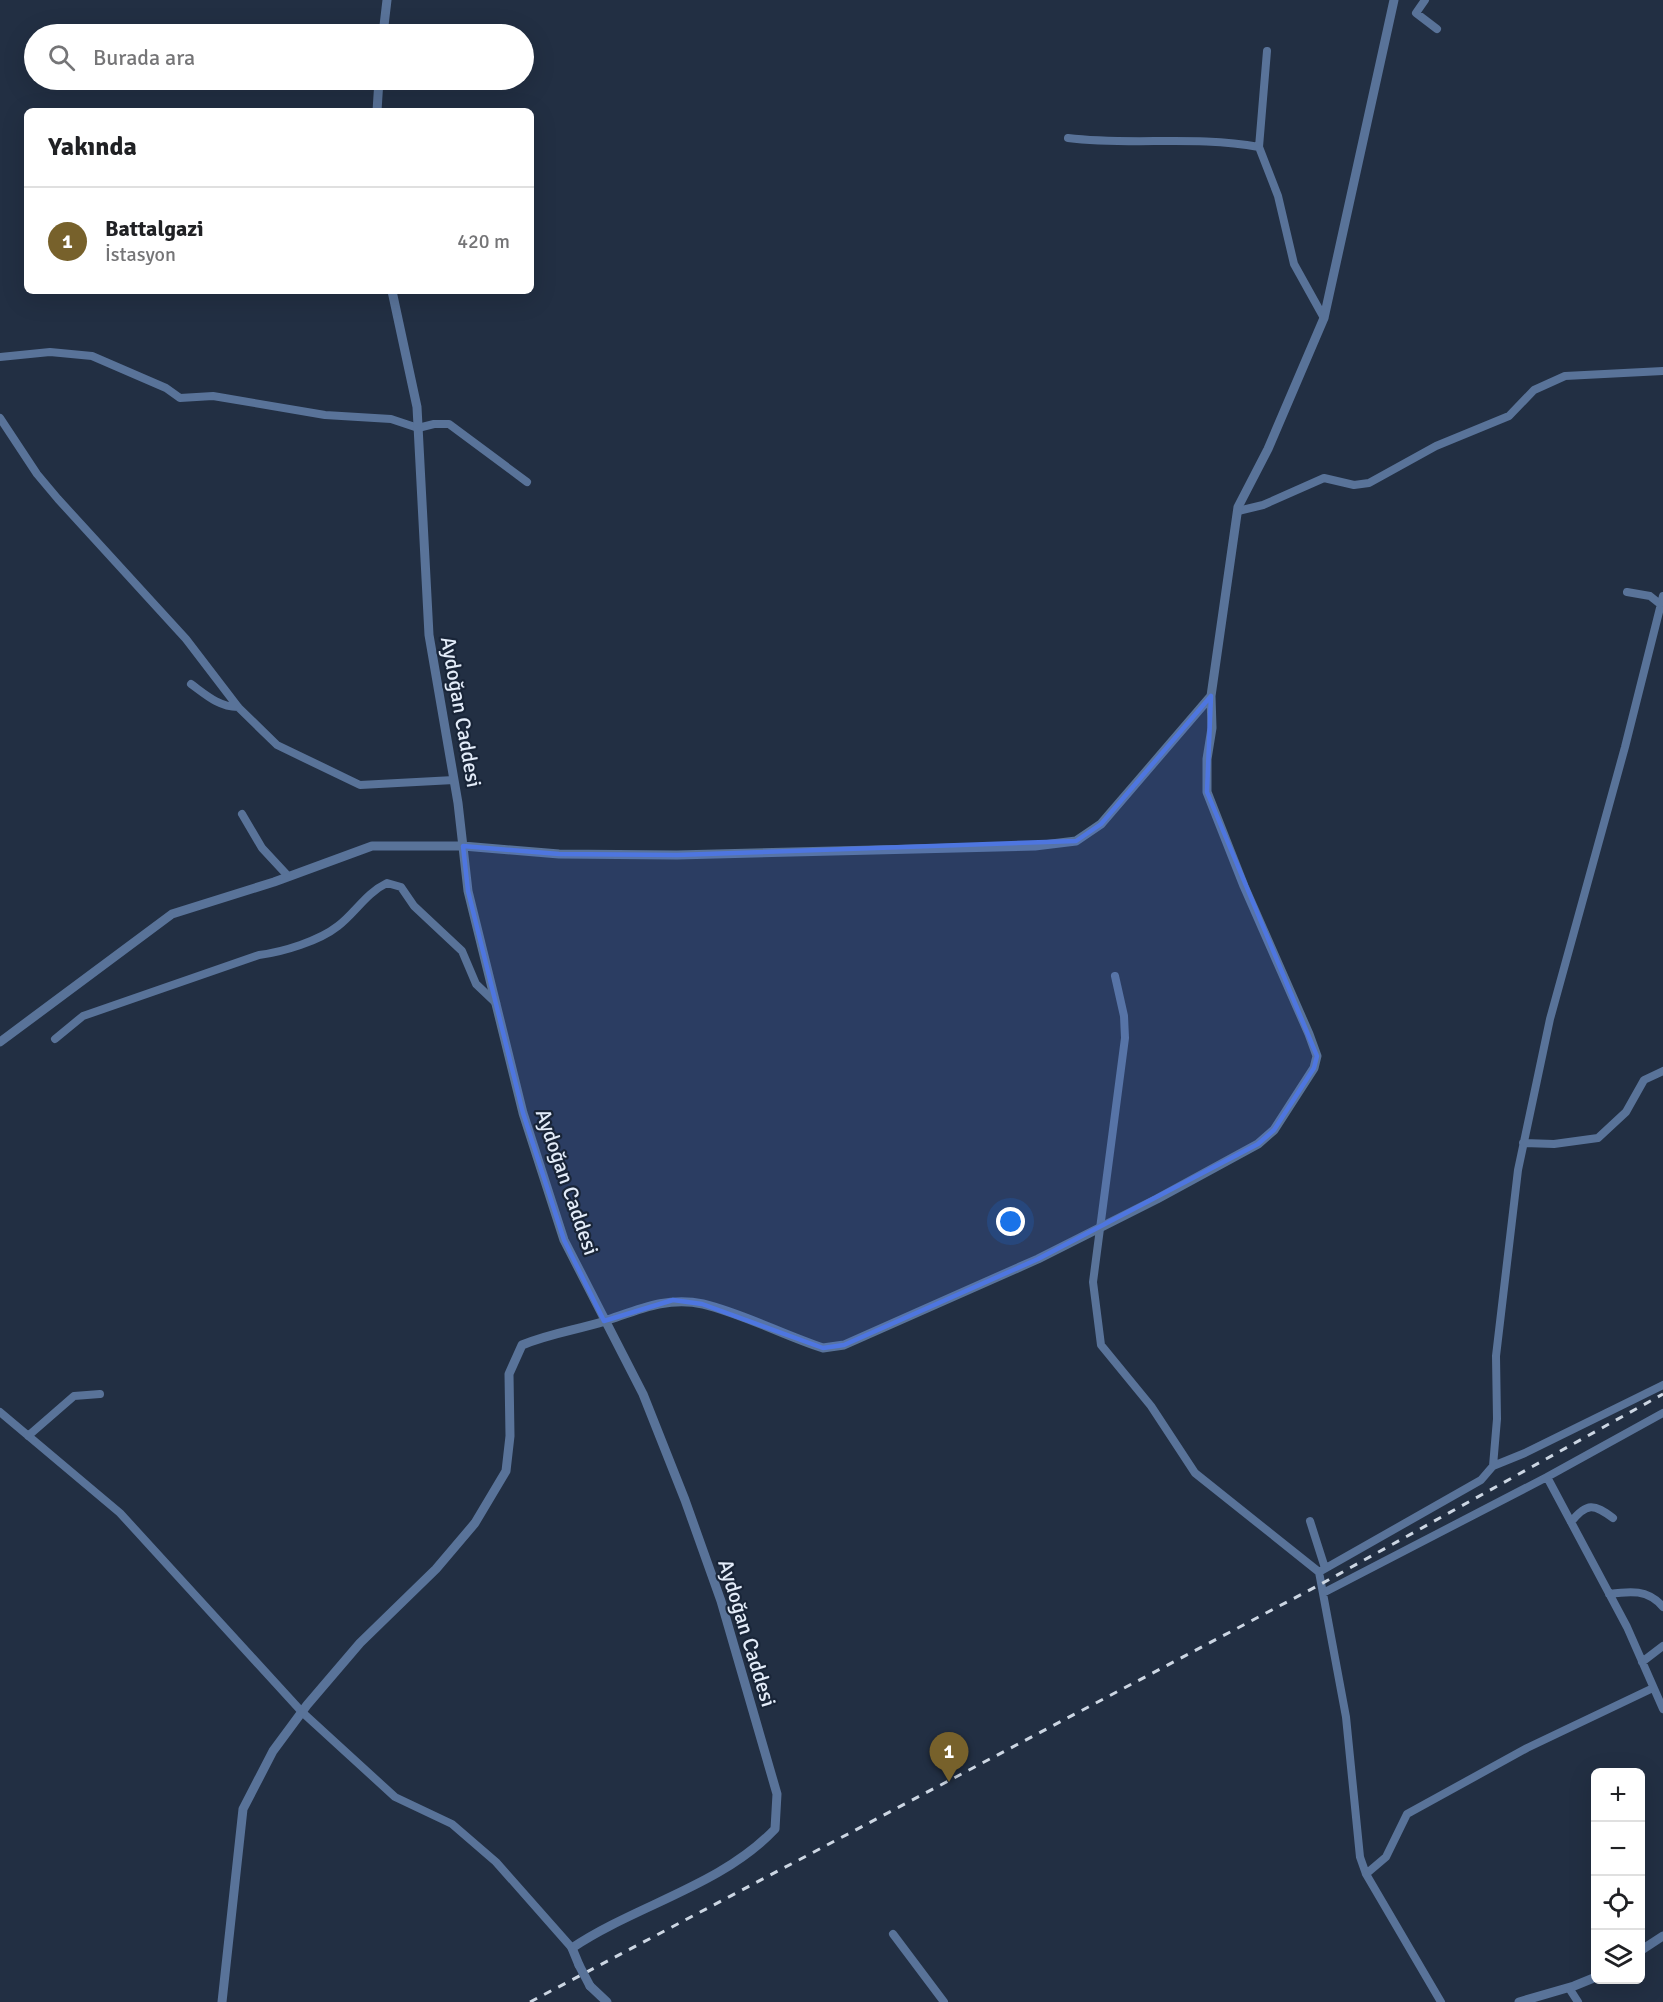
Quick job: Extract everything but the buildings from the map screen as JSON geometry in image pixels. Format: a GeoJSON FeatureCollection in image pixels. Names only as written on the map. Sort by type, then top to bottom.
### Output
{"type":"FeatureCollection","features":[{"type":"Feature","properties":{"kind":"street"},"geometry":{"type":"LineString","coordinates":[[384,24],[387,0]]}},
{"type":"Feature","properties":{"kind":"street"},"geometry":{"type":"LineString","coordinates":[[222,2002],[243,1809],[273,1751],[302,1712],[360,1643],[436,1569],[476,1523],[506,1471],[510,1436],[509,1374],[522,1346],[548,1334],[604,1321],[637,1309],[673,1300],[702,1304],[823,1348],[844,1345],[1038,1259],[1258,1144],[1274,1130],[1314,1068],[1317,1056],[1207,792],[1207,759],[1212,728],[1211,696],[1238,511],[1268,449],[1324,318],[1394,0]]}},
{"type":"Feature","properties":{"kind":"street"},"geometry":{"type":"LineString","coordinates":[[1425,0],[1416,13],[1437,29]]}},
{"type":"Feature","properties":{"kind":"street"},"geometry":{"type":"LineString","coordinates":[[1267,51],[1259,147],[1278,196],[1294,264],[1324,318]]}},
{"type":"Feature","properties":{"kind":"street"},"geometry":{"type":"LineString","coordinates":[[376,108],[377,90]]}},
{"type":"Feature","properties":{"kind":"street"},"geometry":{"type":"LineString","coordinates":[[1068,138],[1091,141],[1201,139],[1259,147]]}},
{"type":"Feature","properties":{"kind":"street","name":"Aydoğan Caddesi"},"geometry":{"type":"LineString","coordinates":[[393,294],[417,407],[429,635],[454,780],[468,891],[523,1113],[564,1240],[643,1394],[685,1500],[721,1601],[777,1794],[776,1829],[756,1849],[725,1868],[597,1932],[572,1948]]}},
{"type":"Feature","properties":{"kind":"street"},"geometry":{"type":"LineString","coordinates":[[0,357],[50,352],[92,356],[166,388],[180,398],[213,396],[325,415],[391,419],[418,428],[434,424],[449,424],[527,482]]}},
{"type":"Feature","properties":{"kind":"street"},"geometry":{"type":"LineString","coordinates":[[1238,511],[1263,506],[1324,478],[1354,485],[1369,483],[1436,446],[1509,416],[1534,390],[1565,376],[1663,371]]}},
{"type":"Feature","properties":{"kind":"street"},"geometry":{"type":"LineString","coordinates":[[0,418],[37,474],[186,639],[238,707],[277,745],[360,785],[454,780]]}},
{"type":"Feature","properties":{"kind":"street"},"geometry":{"type":"LineString","coordinates":[[1493,1466],[1497,1419],[1496,1356],[1523,1143],[1550,1019],[1626,747],[1662,600],[1627,592]]}},
{"type":"Feature","properties":{"kind":"street"},"geometry":{"type":"LineString","coordinates":[[191,684],[227,707],[238,707]]}},
{"type":"Feature","properties":{"kind":"street"},"geometry":{"type":"LineString","coordinates":[[0,1042],[172,914],[372,846],[463,846],[559,854],[677,855],[1035,846],[1076,841],[1101,824],[1211,696]]}},
{"type":"Feature","properties":{"kind":"street"},"geometry":{"type":"LineString","coordinates":[[242,814],[262,848],[288,876]]}},
{"type":"Feature","properties":{"kind":"street"},"geometry":{"type":"LineString","coordinates":[[55,1039],[83,1016],[259,955],[282,952],[337,927],[372,890],[387,883],[401,887],[414,906],[462,951],[476,984],[497,1004]]}},
{"type":"Feature","properties":{"kind":"street"},"geometry":{"type":"LineString","coordinates":[[1115,976],[1124,1016],[1125,1038],[1093,1282],[1101,1345],[1151,1406],[1195,1473],[1322,1570]]}},
{"type":"Feature","properties":{"kind":"street"},"geometry":{"type":"LineString","coordinates":[[1523,1143],[1554,1144],[1598,1138],[1626,1112],[1644,1080],[1663,1071]]}},
{"type":"Feature","properties":{"kind":"street"},"geometry":{"type":"LineString","coordinates":[[1322,1570],[1480,1480],[1493,1466],[1525,1453],[1663,1385]]}},
{"type":"Feature","properties":{"kind":"street"},"geometry":{"type":"LineString","coordinates":[[28,1436],[74,1396],[100,1394]]}},
{"type":"Feature","properties":{"kind":"street"},"geometry":{"type":"LineString","coordinates":[[0,1412],[120,1513],[302,1712],[395,1797],[452,1824],[496,1862],[572,1948],[590,1986],[607,2002]]}},
{"type":"Feature","properties":{"kind":"street"},"geometry":{"type":"LineString","coordinates":[[1323,1593],[1547,1477],[1663,1413]]}},
{"type":"Feature","properties":{"kind":"street"},"geometry":{"type":"LineString","coordinates":[[1547,1477],[1609,1594],[1663,1710]]}},
{"type":"Feature","properties":{"kind":"street"},"geometry":{"type":"LineString","coordinates":[[1571,1522],[1580,1511],[1591,1507],[1599,1508],[1613,1518]]}},
{"type":"Feature","properties":{"kind":"street"},"geometry":{"type":"LineString","coordinates":[[1310,1521],[1322,1570],[1323,1593],[1346,1717],[1360,1857],[1366,1874],[1441,2002]]}},
{"type":"Feature","properties":{"kind":"street"},"geometry":{"type":"LineString","coordinates":[[1609,1594],[1633,1590],[1658,1601],[1663,1607]]}},
{"type":"Feature","properties":{"kind":"street"},"geometry":{"type":"LineString","coordinates":[[1642,1662],[1663,1646]]}},
{"type":"Feature","properties":{"kind":"street"},"geometry":{"type":"LineString","coordinates":[[1366,1874],[1386,1857],[1407,1814],[1527,1748],[1653,1688]]}},
{"type":"Feature","properties":{"kind":"street"},"geometry":{"type":"LineString","coordinates":[[893,1934],[944,2002]]}},
{"type":"Feature","properties":{"kind":"street"},"geometry":{"type":"LineString","coordinates":[[1645,1948],[1663,1936]]}},
{"type":"Feature","properties":{"kind":"street"},"geometry":{"type":"LineString","coordinates":[[1519,2002],[1569,1988],[1591,1979]]}},
{"type":"Feature","properties":{"kind":"street"},"geometry":{"type":"LineString","coordinates":[[1569,1988],[1578,2002]]}},
{"type":"Feature","properties":{"kind":"highlighted area"},"geometry":{"type":"Polygon","coordinates":[[[1211,696],[1207,792],[1309,1034],[1317,1056],[1314,1068],[1274,1130],[1258,1144],[1038,1259],[844,1345],[823,1348],[702,1304],[673,1300],[604,1321],[564,1240],[523,1113],[468,891],[463,846],[559,854],[677,855],[1076,841],[1101,824],[1211,696]]]}},
{"type":"Feature","properties":{"kind":"railway"},"geometry":{"type":"LineString","coordinates":[[530,2002],[1321,1584],[1663,1394]]}},
{"type":"Feature","properties":{"kind":"place","name":"Battalgazi"},"geometry":{"type":"Point","coordinates":[949,1782]}}]}
